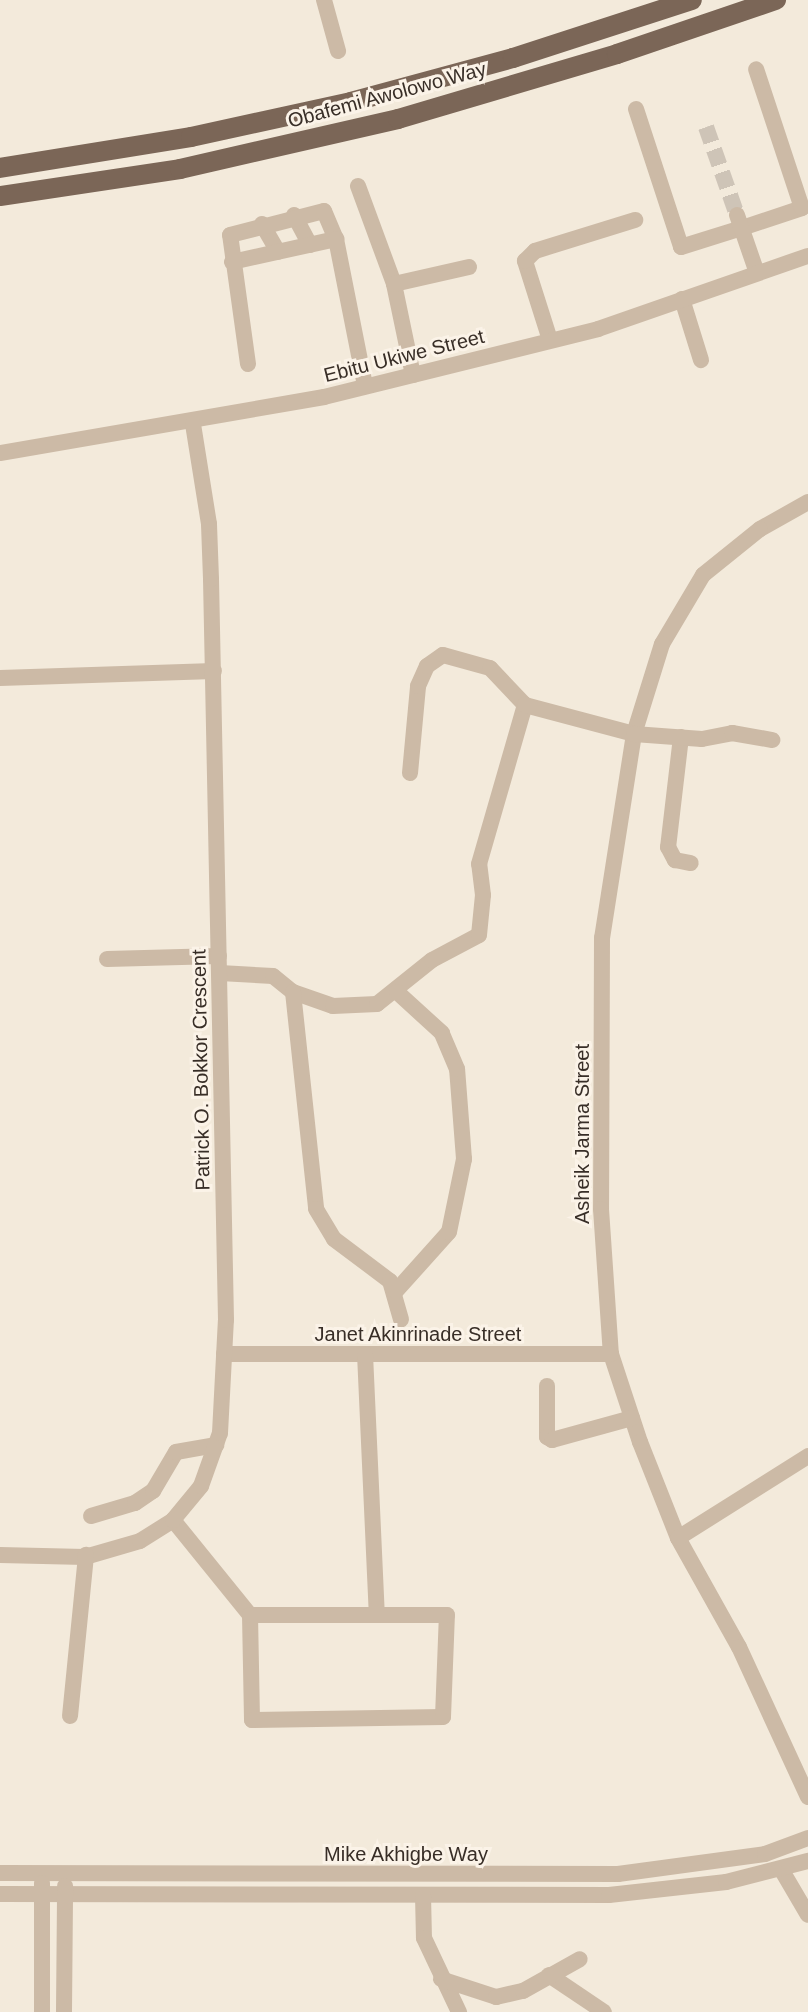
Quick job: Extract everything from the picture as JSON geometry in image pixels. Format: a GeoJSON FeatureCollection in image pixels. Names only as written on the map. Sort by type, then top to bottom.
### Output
{"type":"FeatureCollection","features":[{"type":"Feature","properties":{"kind":"main road","name":"Obafemi Awolowo Way"},"geometry":{"type":"LineString","coordinates":[[0,168],[191,137],[351,102],[513,58],[692,0]]}},
{"type":"Feature","properties":{"kind":"main road","name":"Obafemi Awolowo Way"},"geometry":{"type":"LineString","coordinates":[[0,196],[180,169],[398,119],[602,59],[776,0]]}},
{"type":"Feature","properties":{"kind":"street"},"geometry":{"type":"LineString","coordinates":[[324,0],[338,51]]}},
{"type":"Feature","properties":{"kind":"street"},"geometry":{"type":"LineString","coordinates":[[636,109],[681,247],[740,222],[802,208],[756,69]]}},
{"type":"Feature","properties":{"kind":"street"},"geometry":{"type":"LineString","coordinates":[[358,186],[394,284],[413,375]]}},
{"type":"Feature","properties":{"kind":"street"},"geometry":{"type":"LineString","coordinates":[[248,364],[230,235],[294,215],[324,211],[336,239],[365,386]]}},
{"type":"Feature","properties":{"kind":"street"},"geometry":{"type":"LineString","coordinates":[[294,215],[310,245]]}},
{"type":"Feature","properties":{"kind":"street"},"geometry":{"type":"LineString","coordinates":[[550,340],[525,261],[535,251],[635,220]]}},
{"type":"Feature","properties":{"kind":"street"},"geometry":{"type":"LineString","coordinates":[[740,222],[757,273]]}},
{"type":"Feature","properties":{"kind":"street"},"geometry":{"type":"LineString","coordinates":[[262,224],[278,252]]}},
{"type":"Feature","properties":{"kind":"street"},"geometry":{"type":"LineString","coordinates":[[232,262],[336,239]]}},
{"type":"Feature","properties":{"kind":"street","name":"Ebitu Ukiwe Street"},"geometry":{"type":"LineString","coordinates":[[0,453],[193,424],[413,375],[550,340],[808,256]]}},
{"type":"Feature","properties":{"kind":"street"},"geometry":{"type":"LineString","coordinates":[[394,284],[469,267]]}},
{"type":"Feature","properties":{"kind":"street"},"geometry":{"type":"LineString","coordinates":[[682,299],[701,360]]}},
{"type":"Feature","properties":{"kind":"street","name":"Patrick O. Bokkor Crescent"},"geometry":{"type":"LineString","coordinates":[[0,1555],[114,1552],[173,1520],[201,1486],[216,1445],[224,1354],[214,671],[209,524],[193,424]]}},
{"type":"Feature","properties":{"kind":"street","name":"Asheik Jarma Street"},"geometry":{"type":"LineString","coordinates":[[808,502],[760,529],[703,575],[662,644],[634,734],[602,938],[601,1209],[611,1354],[632,1418],[678,1538],[739,1647],[808,1797]]}},
{"type":"Feature","properties":{"kind":"street"},"geometry":{"type":"LineString","coordinates":[[410,773],[418,686],[427,666],[443,655],[490,668],[525,705],[634,734],[681,737],[732,733],[772,740]]}},
{"type":"Feature","properties":{"kind":"street"},"geometry":{"type":"LineString","coordinates":[[0,678],[214,671]]}},
{"type":"Feature","properties":{"kind":"street"},"geometry":{"type":"LineString","coordinates":[[107,959],[220,964],[273,976],[293,992],[333,1006],[377,1004],[397,992],[432,960],[479,935],[483,895],[479,864],[525,705]]}},
{"type":"Feature","properties":{"kind":"street"},"geometry":{"type":"LineString","coordinates":[[681,737],[668,847],[675,860],[691,863]]}},
{"type":"Feature","properties":{"kind":"street"},"geometry":{"type":"LineString","coordinates":[[293,992],[316,1209],[334,1239],[390,1281],[396,1291],[401,1319]]}},
{"type":"Feature","properties":{"kind":"street"},"geometry":{"type":"LineString","coordinates":[[396,1291],[449,1232],[464,1159],[457,1069],[442,1033],[397,992]]}},
{"type":"Feature","properties":{"kind":"street","name":"Janet Akinrinade Street"},"geometry":{"type":"LineString","coordinates":[[224,1354],[611,1354]]}},
{"type":"Feature","properties":{"kind":"street"},"geometry":{"type":"LineString","coordinates":[[365,1354],[377,1615]]}},
{"type":"Feature","properties":{"kind":"street"},"geometry":{"type":"LineString","coordinates":[[547,1386],[547,1437],[552,1440],[632,1418]]}},
{"type":"Feature","properties":{"kind":"street"},"geometry":{"type":"LineString","coordinates":[[91,1516],[135,1503],[153,1491],[176,1452],[216,1445]]}},
{"type":"Feature","properties":{"kind":"street"},"geometry":{"type":"LineString","coordinates":[[678,1538],[808,1456]]}},
{"type":"Feature","properties":{"kind":"street"},"geometry":{"type":"LineString","coordinates":[[173,1520],[250,1615],[252,1720],[443,1717],[447,1615],[250,1615]]}},
{"type":"Feature","properties":{"kind":"street"},"geometry":{"type":"LineString","coordinates":[[70,1716],[86,1555]]}},
{"type":"Feature","properties":{"kind":"street","name":"Mike Akhigbe Way"},"geometry":{"type":"LineString","coordinates":[[0,1873],[618,1874],[765,1854],[808,1838]]}},
{"type":"Feature","properties":{"kind":"street","name":"Mike Akhigbe Way"},"geometry":{"type":"LineString","coordinates":[[0,1894],[423,1895],[668,1891],[808,1861]]}},
{"type":"Feature","properties":{"kind":"street"},"geometry":{"type":"LineString","coordinates":[[781,1869],[808,1915]]}},
{"type":"Feature","properties":{"kind":"street"},"geometry":{"type":"LineString","coordinates":[[42,1874],[42,2012]]}},
{"type":"Feature","properties":{"kind":"street"},"geometry":{"type":"LineString","coordinates":[[64,2012],[65,1874]]}},
{"type":"Feature","properties":{"kind":"street"},"geometry":{"type":"LineString","coordinates":[[423,1895],[424,1938],[459,2012]]}},
{"type":"Feature","properties":{"kind":"street"},"geometry":{"type":"LineString","coordinates":[[441,1979],[496,1997],[523,1991],[580,1959]]}},
{"type":"Feature","properties":{"kind":"street"},"geometry":{"type":"LineString","coordinates":[[549,1975],[604,2012]]}},
{"type":"Feature","properties":{"kind":"tunnel"},"geometry":{"type":"LineString","coordinates":[[706,127],[737,215]]}}]}
